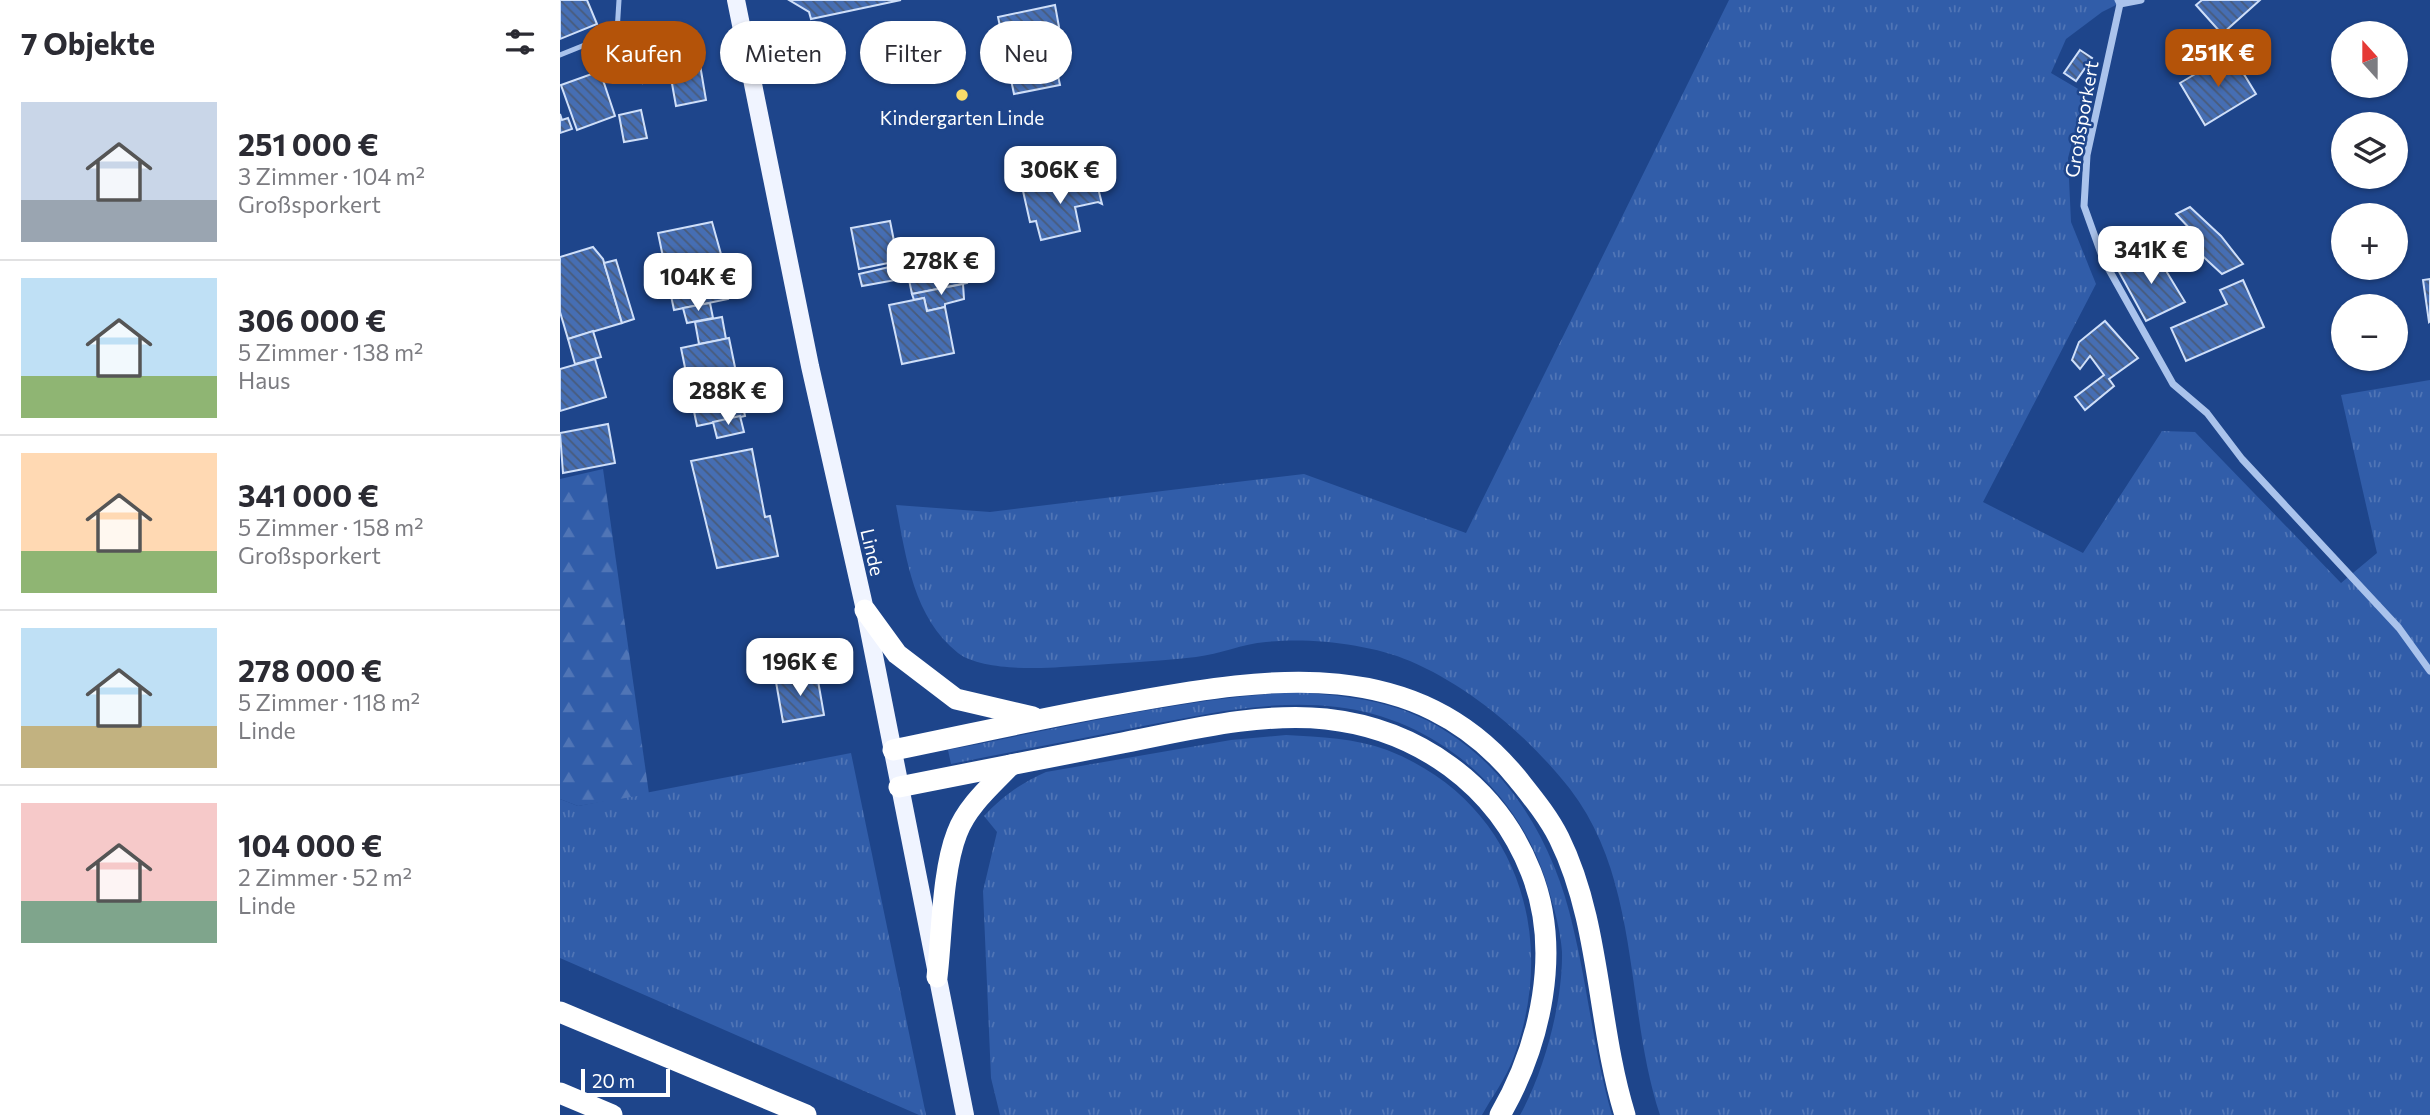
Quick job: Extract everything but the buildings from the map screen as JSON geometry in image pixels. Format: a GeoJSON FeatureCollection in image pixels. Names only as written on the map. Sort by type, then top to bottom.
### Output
{"type":"FeatureCollection","features":[{"type":"Feature","properties":{"kind":"highway"},"geometry":{"type":"LineString","coordinates":[[865,610],[897,654],[956,699],[1039,719]]}},
{"type":"Feature","properties":{"kind":"highway"},"geometry":{"type":"LineString","coordinates":[[893,750],[1039,719],[1216,688],[1294,680],[1343,682],[1392,694],[1436,711],[1476,736],[1506,765],[1540,806],[1559,838],[1577,885],[1625,1115]]}},
{"type":"Feature","properties":{"kind":"highway"},"geometry":{"type":"LineString","coordinates":[[899,788],[1189,730],[1279,718],[1326,719],[1368,727],[1408,741],[1448,763],[1479,789],[1517,841],[1538,889],[1546,927],[1546,968],[1538,1018],[1515,1090],[1500,1115]]}},
{"type":"Feature","properties":{"kind":"highway"},"geometry":{"type":"LineString","coordinates":[[937,977],[950,863],[957,832],[981,796],[1011,765]]}},
{"type":"Feature","properties":{"kind":"highway"},"geometry":{"type":"LineString","coordinates":[[560,1012],[806,1115]]}},
{"type":"Feature","properties":{"kind":"highway"},"geometry":{"type":"LineString","coordinates":[[560,1093],[612,1115]]}},
{"type":"Feature","properties":{"kind":"main road","name":"Linde"},"geometry":{"type":"LineString","coordinates":[[736,0],[810,366],[865,610],[965,1115]]}},
{"type":"Feature","properties":{"kind":"street","name":"Großsporkert"},"geometry":{"type":"LineString","coordinates":[[2141,0],[2119,2],[2087,155],[2084,206],[2103,259],[2173,384],[2207,412],[2242,459],[2399,628],[2430,671]]}},
{"type":"Feature","properties":{"kind":"lane"},"geometry":{"type":"LineString","coordinates":[[560,55],[617,32],[619,0]]}},
{"type":"Feature","properties":{"kind":"green space"},"geometry":{"type":"Polygon","coordinates":[[[1729,0],[2126,0],[2102,12],[2066,39],[2051,73],[2085,93],[2068,158],[2071,222],[2096,284],[1983,502],[2083,553],[2162,431],[2195,432],[2341,583],[2377,553],[2341,395],[2430,380],[2430,1115],[1660,1115],[1641,1033],[1620,905],[1609,864],[1593,825],[1570,789],[1537,751],[1477,699],[1410,661],[1377,650],[1339,643],[1301,640],[1257,643],[1205,656],[1179,659],[1023,668],[968,659],[943,638],[931,622],[921,604],[908,565],[896,505],[990,512],[1304,474],[1466,533],[1729,0]]]}},
{"type":"Feature","properties":{"kind":"green space"},"geometry":{"type":"Polygon","coordinates":[[[603,469],[649,794],[578,806],[560,799],[560,479],[603,469]]]}},
{"type":"Feature","properties":{"kind":"green space"},"geometry":{"type":"Polygon","coordinates":[[[1298,692],[1338,696],[1403,710],[1466,745],[1493,769],[1515,796],[1535,826],[1564,892],[1612,1115],[1520,1115],[1544,1058],[1555,1014],[1562,952],[1558,924],[1544,875],[1530,842],[1512,812],[1490,785],[1464,761],[1436,741],[1405,725],[1372,714],[1337,707],[1289,705],[1191,717],[951,764],[948,750],[1166,707],[1298,692]]]}},
{"type":"Feature","properties":{"kind":"green space"},"geometry":{"type":"Polygon","coordinates":[[[1286,735],[1324,737],[1387,750],[1431,773],[1467,802],[1496,837],[1516,876],[1528,919],[1531,965],[1526,1012],[1513,1059],[1482,1115],[1000,1115],[991,1078],[983,891],[997,832],[984,816],[1013,791],[1046,772],[1231,740],[1286,735]]]}},
{"type":"Feature","properties":{"kind":"green space"},"geometry":{"type":"Polygon","coordinates":[[[851,753],[926,1115],[919,1115],[560,958],[560,799],[578,806],[851,753]]]}},
{"type":"Feature","properties":{"kind":"place","name":"Kindergarten Linde"},"geometry":{"type":"Point","coordinates":[962,95]}}]}
